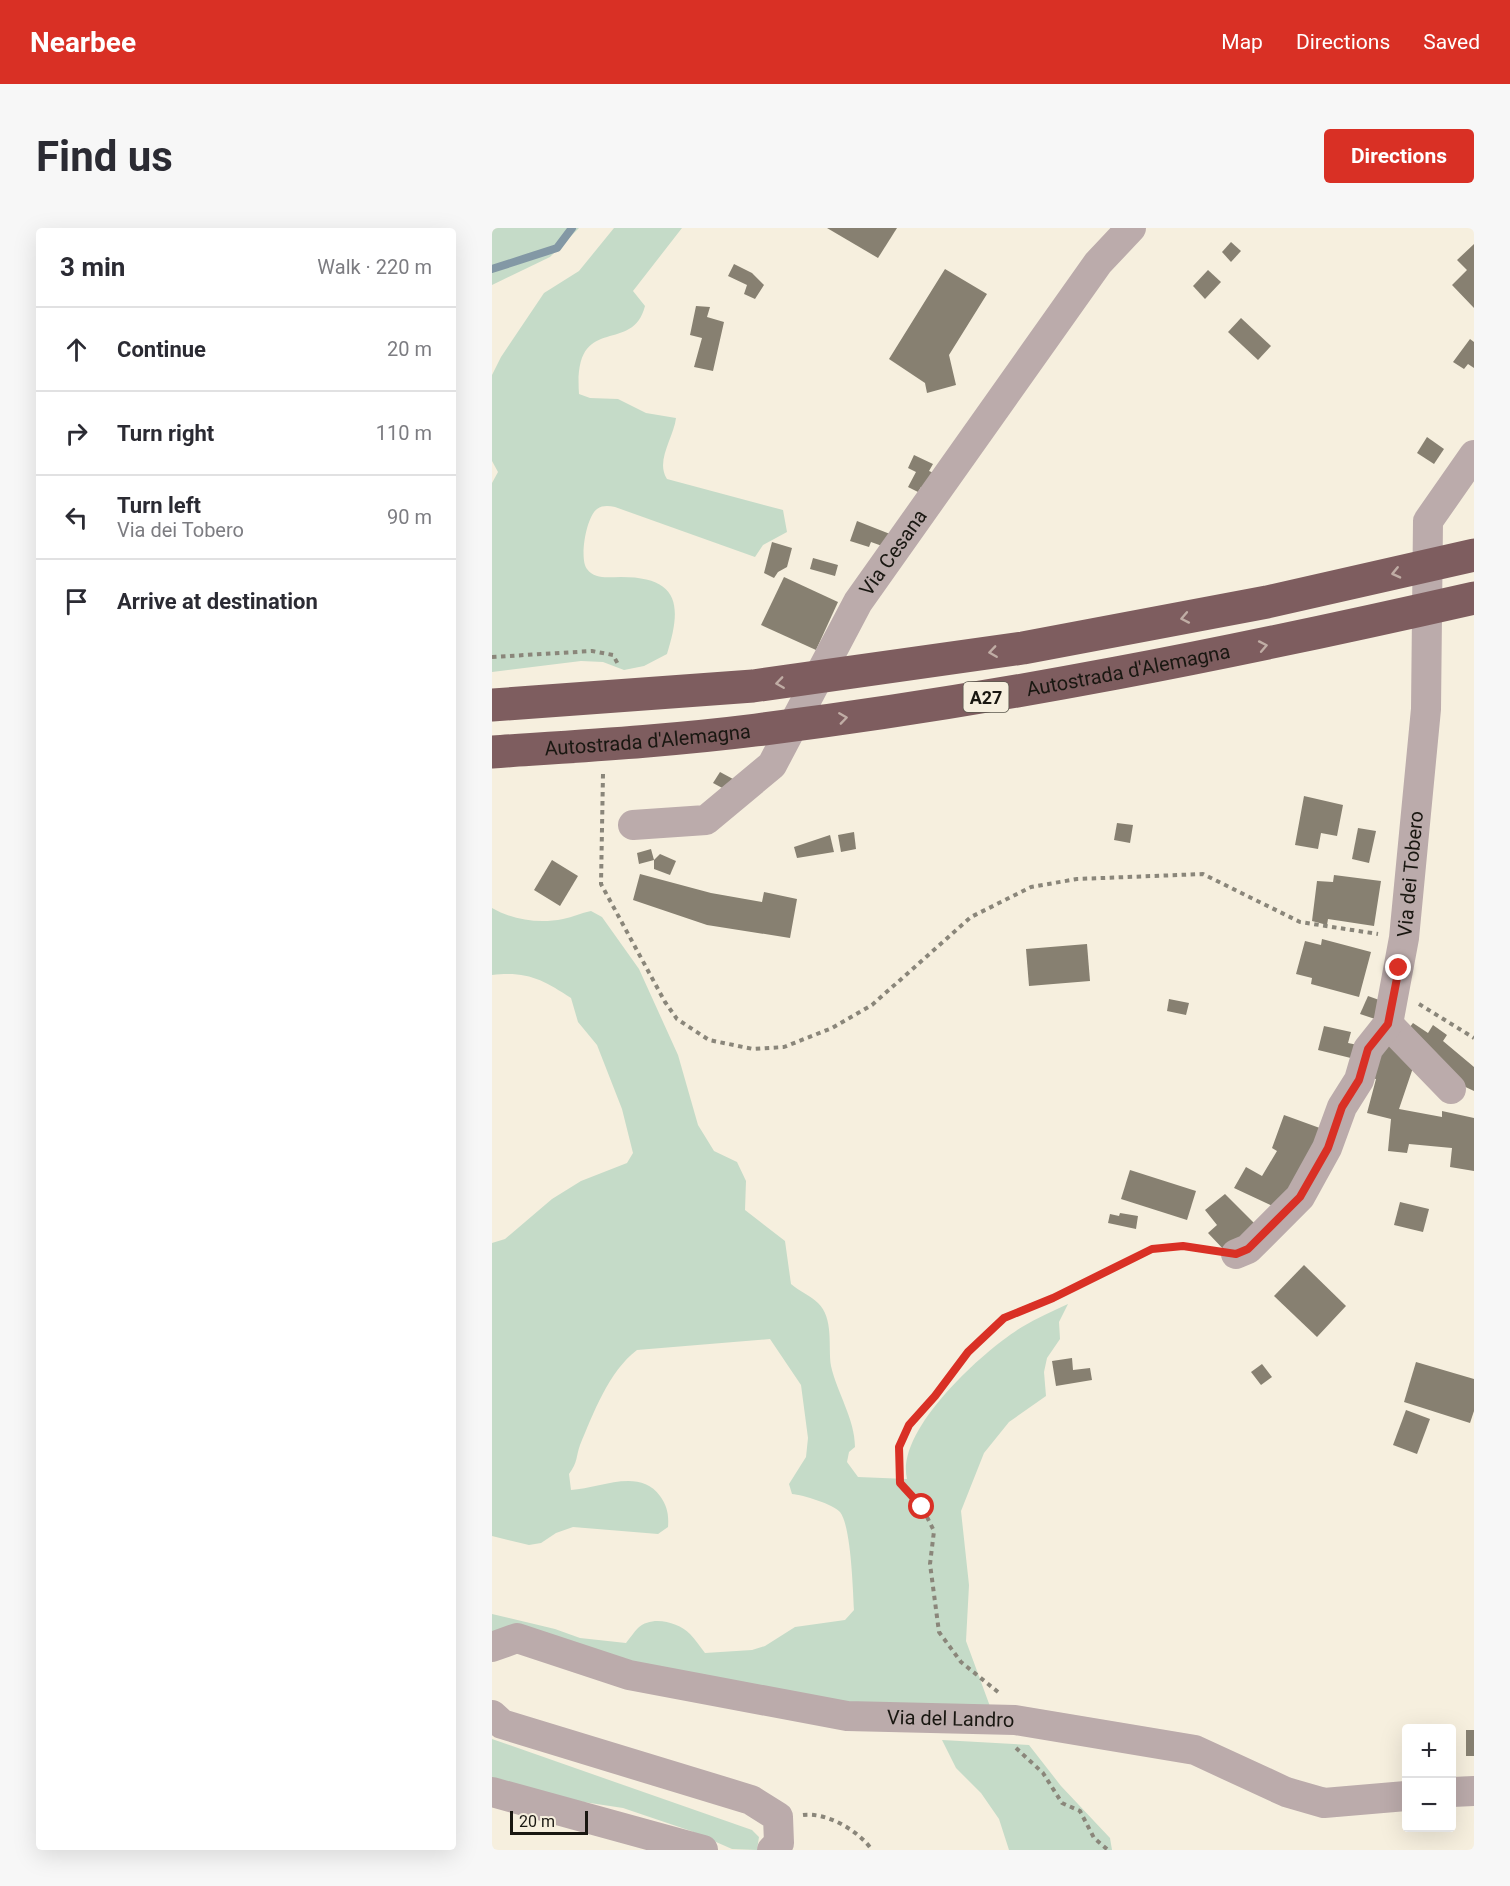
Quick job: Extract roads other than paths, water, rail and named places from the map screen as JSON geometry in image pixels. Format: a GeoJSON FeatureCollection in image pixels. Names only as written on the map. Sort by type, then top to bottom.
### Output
{"type":"FeatureCollection","features":[{"type":"Feature","properties":{"kind":"highway","name":"A27"},"geometry":{"type":"LineString","coordinates":[[492,705],[753,686],[1023,648],[1267,602],[1474,555]]}},
{"type":"Feature","properties":{"kind":"highway","name":"Autostrada d'Alemagna"},"geometry":{"type":"LineString","coordinates":[[492,752],[755,730],[1028,691],[1270,645],[1474,598]]}},
{"type":"Feature","properties":{"kind":"street","name":"Via Cesana"},"geometry":{"type":"LineString","coordinates":[[633,825],[706,820],[772,765],[858,602],[1098,262],[1131,228]]}},
{"type":"Feature","properties":{"kind":"street","name":"Via dei Tobero"},"geometry":{"type":"LineString","coordinates":[[1236,1254],[1248,1249],[1300,1197],[1328,1148],[1342,1107],[1359,1080],[1368,1049],[1388,1024],[1404,938],[1426,709],[1428,521],[1474,455]]}},
{"type":"Feature","properties":{"kind":"street"},"geometry":{"type":"LineString","coordinates":[[1388,1024],[1451,1089]]}},
{"type":"Feature","properties":{"kind":"street","name":"Via del Landro"},"geometry":{"type":"LineString","coordinates":[[492,1647],[517,1638],[629,1675],[847,1716],[1002,1720],[1195,1750],[1286,1792],[1324,1803],[1402,1796]]}},
{"type":"Feature","properties":{"kind":"street"},"geometry":{"type":"LineString","coordinates":[[492,1715],[502,1724],[751,1800],[778,1817],[779,1843],[772,1850]]}},
{"type":"Feature","properties":{"kind":"street"},"geometry":{"type":"LineString","coordinates":[[1456,1792],[1474,1791]]}},
{"type":"Feature","properties":{"kind":"street"},"geometry":{"type":"LineString","coordinates":[[492,1792],[703,1850]]}},
{"type":"Feature","properties":{"kind":"waterway"},"geometry":{"type":"LineString","coordinates":[[492,269],[557,248],[572,228]]}}]}
